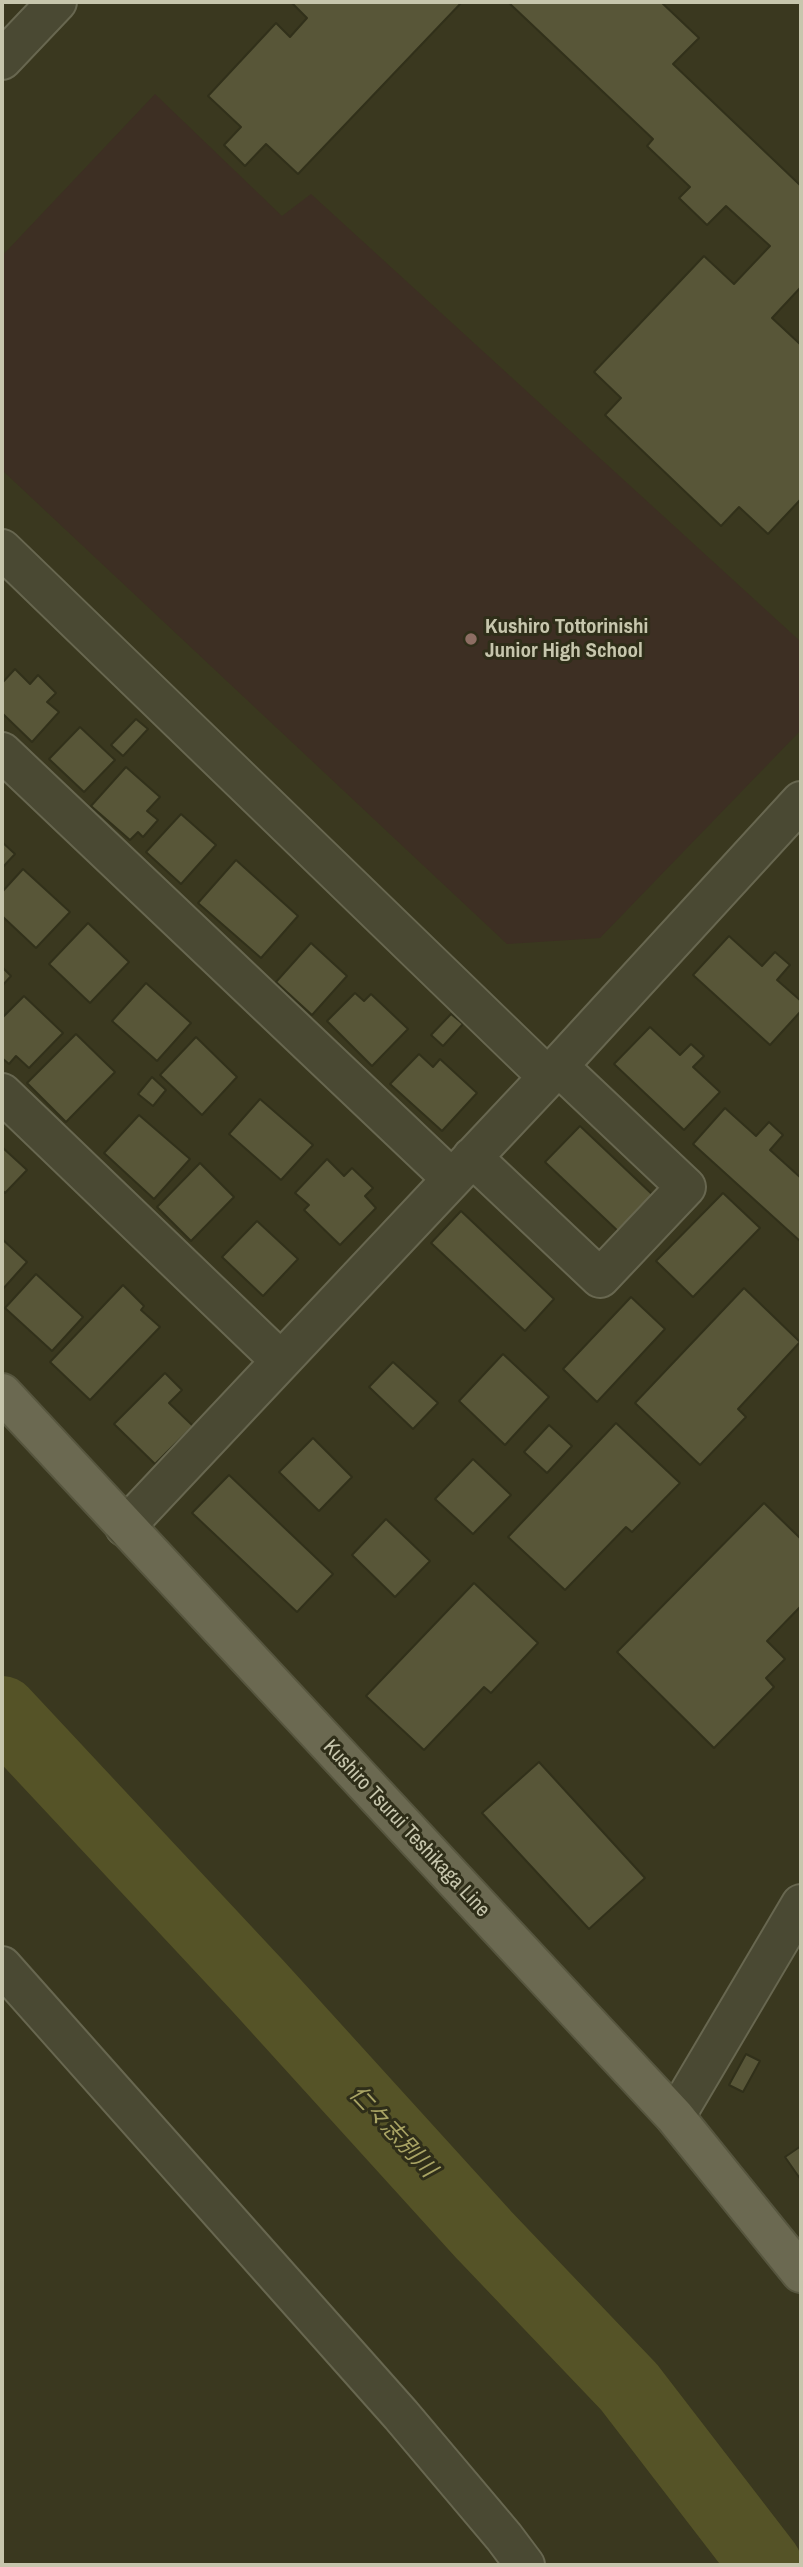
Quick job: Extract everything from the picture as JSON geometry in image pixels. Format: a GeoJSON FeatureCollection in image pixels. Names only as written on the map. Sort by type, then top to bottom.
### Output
{"type":"FeatureCollection","features":[{"type":"Feature","properties":{"kind":"main road","name":"Kushiro Tsurui Teshikaga Line"},"geometry":{"type":"LineString","coordinates":[[2,1393],[675,2117],[801,2273]]}},
{"type":"Feature","properties":{"kind":"street"},"geometry":{"type":"LineString","coordinates":[[2,60],[57,2]]}},
{"type":"Feature","properties":{"kind":"street"},"geometry":{"type":"LineString","coordinates":[[2,549],[553,1071],[686,1187],[600,1278],[462,1168],[2,752]]}},
{"type":"Feature","properties":{"kind":"street"},"geometry":{"type":"LineString","coordinates":[[125,1527],[799,807]]}},
{"type":"Feature","properties":{"kind":"street"},"geometry":{"type":"LineString","coordinates":[[2,1093],[281,1361]]}},
{"type":"Feature","properties":{"kind":"street"},"geometry":{"type":"LineString","coordinates":[[675,2117],[801,1904]]}},
{"type":"Feature","properties":{"kind":"street"},"geometry":{"type":"LineString","coordinates":[[2,1966],[401,2415],[525,2565]]}},
{"type":"Feature","properties":{"kind":"shaded area"},"geometry":{"type":"Polygon","coordinates":[[[155,94],[282,216],[311,194],[801,642],[801,730],[600,938],[507,944],[2,470],[2,256],[155,94]]]}},
{"type":"Feature","properties":{"kind":"building"},"geometry":{"type":"Polygon","coordinates":[[[291,2],[462,2],[298,174],[266,144],[245,166],[224,145],[241,127],[208,96],[276,23],[290,37],[307,18],[291,2]]]}},
{"type":"Feature","properties":{"kind":"building"},"geometry":{"type":"Polygon","coordinates":[[[508,2],[661,2],[699,38],[673,64],[801,186],[801,287],[772,318],[801,345],[801,499],[768,534],[739,507],[721,526],[605,415],[621,398],[594,372],[704,256],[734,284],[770,246],[726,206],[707,225],[679,198],[690,187],[647,146],[653,139],[508,2]]]}},
{"type":"Feature","properties":{"kind":"building"},"geometry":{"type":"Polygon","coordinates":[[[15,669],[30,684],[38,675],[56,693],[47,702],[59,712],[32,742],[2,713],[2,683],[15,669]]]}},
{"type":"Feature","properties":{"kind":"building"},"geometry":{"type":"Polygon","coordinates":[[[136,719],[148,729],[123,756],[111,745],[136,719]]]}},
{"type":"Feature","properties":{"kind":"building"},"geometry":{"type":"Polygon","coordinates":[[[80,727],[115,760],[84,792],[49,759],[80,727]]]}},
{"type":"Feature","properties":{"kind":"building"},"geometry":{"type":"Polygon","coordinates":[[[126,767],[160,797],[147,811],[158,820],[143,837],[138,832],[130,840],[91,806],[126,767]]]}},
{"type":"Feature","properties":{"kind":"building"},"geometry":{"type":"Polygon","coordinates":[[[181,814],[216,845],[181,884],[146,852],[181,814]]]}},
{"type":"Feature","properties":{"kind":"building"},"geometry":{"type":"Polygon","coordinates":[[[2,842],[15,854],[2,868],[2,842]]]}},
{"type":"Feature","properties":{"kind":"building"},"geometry":{"type":"Polygon","coordinates":[[[236,860],[298,916],[261,958],[198,903],[236,860]]]}},
{"type":"Feature","properties":{"kind":"building"},"geometry":{"type":"Polygon","coordinates":[[[23,869],[70,912],[36,948],[2,916],[2,892],[23,869]]]}},
{"type":"Feature","properties":{"kind":"building"},"geometry":{"type":"Polygon","coordinates":[[[88,923],[129,962],[90,1003],[49,964],[88,923]]]}},
{"type":"Feature","properties":{"kind":"building"},"geometry":{"type":"Polygon","coordinates":[[[729,936],[762,966],[775,952],[790,965],[777,980],[801,1001],[801,1011],[770,1045],[693,975],[729,936]]]}},
{"type":"Feature","properties":{"kind":"building"},"geometry":{"type":"Polygon","coordinates":[[[311,943],[347,976],[312,1015],[276,982],[311,943]]]}},
{"type":"Feature","properties":{"kind":"building"},"geometry":{"type":"Polygon","coordinates":[[[2,967],[11,976],[2,986],[2,967]]]}},
{"type":"Feature","properties":{"kind":"building"},"geometry":{"type":"Polygon","coordinates":[[[146,983],[191,1023],[157,1061],[112,1021],[146,983]]]}},
{"type":"Feature","properties":{"kind":"building"},"geometry":{"type":"Polygon","coordinates":[[[355,993],[364,1001],[371,994],[408,1029],[372,1066],[327,1021],[355,993]]]}},
{"type":"Feature","properties":{"kind":"building"},"geometry":{"type":"Polygon","coordinates":[[[24,996],[63,1033],[29,1068],[16,1056],[9,1064],[2,1058],[2,1018],[24,996]]]}},
{"type":"Feature","properties":{"kind":"building"},"geometry":{"type":"Polygon","coordinates":[[[451,1014],[463,1024],[443,1046],[431,1035],[451,1014]]]}},
{"type":"Feature","properties":{"kind":"building"},"geometry":{"type":"Polygon","coordinates":[[[650,1027],[680,1055],[691,1044],[704,1056],[693,1067],[720,1092],[684,1130],[614,1064],[650,1027]]]}},
{"type":"Feature","properties":{"kind":"building"},"geometry":{"type":"Polygon","coordinates":[[[76,1034],[115,1072],[66,1122],[27,1083],[76,1034]]]}},
{"type":"Feature","properties":{"kind":"building"},"geometry":{"type":"Polygon","coordinates":[[[196,1037],[237,1077],[202,1115],[160,1075],[196,1037]]]}},
{"type":"Feature","properties":{"kind":"building"},"geometry":{"type":"Polygon","coordinates":[[[419,1054],[433,1067],[440,1059],[477,1093],[442,1131],[390,1084],[419,1054]]]}},
{"type":"Feature","properties":{"kind":"building"},"geometry":{"type":"Polygon","coordinates":[[[152,1077],[166,1090],[153,1106],[138,1094],[152,1077]]]}},
{"type":"Feature","properties":{"kind":"building"},"geometry":{"type":"Polygon","coordinates":[[[260,1099],[313,1145],[281,1180],[229,1134],[260,1099]]]}},
{"type":"Feature","properties":{"kind":"building"},"geometry":{"type":"Polygon","coordinates":[[[725,1108],[756,1136],[769,1122],[783,1135],[770,1150],[801,1178],[801,1242],[693,1144],[725,1108]]]}},
{"type":"Feature","properties":{"kind":"building"},"geometry":{"type":"Polygon","coordinates":[[[139,1115],[190,1159],[154,1199],[104,1153],[139,1115]]]}},
{"type":"Feature","properties":{"kind":"building"},"geometry":{"type":"Polygon","coordinates":[[[580,1126],[655,1197],[620,1233],[545,1162],[580,1126]]]}},
{"type":"Feature","properties":{"kind":"building"},"geometry":{"type":"Polygon","coordinates":[[[3,1148],[27,1170],[5,1193],[2,1190],[3,1148]]]}},
{"type":"Feature","properties":{"kind":"building"},"geometry":{"type":"Polygon","coordinates":[[[327,1159],[344,1176],[352,1168],[373,1188],[365,1196],[376,1208],[340,1245],[304,1210],[309,1205],[295,1193],[327,1159]]]}},
{"type":"Feature","properties":{"kind":"building"},"geometry":{"type":"Polygon","coordinates":[[[200,1163],[234,1197],[191,1241],[157,1207],[200,1163]]]}},
{"type":"Feature","properties":{"kind":"building"},"geometry":{"type":"Polygon","coordinates":[[[723,1193],[760,1228],[693,1297],[656,1261],[723,1193]]]}},
{"type":"Feature","properties":{"kind":"building"},"geometry":{"type":"Polygon","coordinates":[[[461,1211],[554,1299],[525,1331],[431,1243],[461,1211]]]}},
{"type":"Feature","properties":{"kind":"building"},"geometry":{"type":"Polygon","coordinates":[[[257,1221],[298,1259],[263,1296],[222,1257],[257,1221]]]}},
{"type":"Feature","properties":{"kind":"building"},"geometry":{"type":"Polygon","coordinates":[[[2,1239],[27,1262],[2,1290],[2,1239]]]}},
{"type":"Feature","properties":{"kind":"building"},"geometry":{"type":"Polygon","coordinates":[[[36,1274],[83,1317],[52,1351],[5,1308],[36,1274]]]}},
{"type":"Feature","properties":{"kind":"building"},"geometry":{"type":"Polygon","coordinates":[[[123,1285],[144,1306],[141,1310],[160,1327],[90,1400],[50,1362],[123,1285]]]}},
{"type":"Feature","properties":{"kind":"building"},"geometry":{"type":"Polygon","coordinates":[[[744,1288],[800,1342],[738,1409],[746,1417],[700,1465],[635,1403],[744,1288]]]}},
{"type":"Feature","properties":{"kind":"building"},"geometry":{"type":"Polygon","coordinates":[[[631,1297],[665,1329],[597,1402],[563,1369],[631,1297]]]}},
{"type":"Feature","properties":{"kind":"building"},"geometry":{"type":"Polygon","coordinates":[[[503,1354],[549,1397],[505,1445],[459,1401],[503,1354]]]}},
{"type":"Feature","properties":{"kind":"building"},"geometry":{"type":"Polygon","coordinates":[[[393,1362],[438,1403],[413,1429],[369,1387],[393,1362]]]}},
{"type":"Feature","properties":{"kind":"building"},"geometry":{"type":"Polygon","coordinates":[[[165,1373],[182,1390],[169,1403],[193,1426],[155,1464],[114,1424],[165,1373]]]}},
{"type":"Feature","properties":{"kind":"building"},"geometry":{"type":"Polygon","coordinates":[[[616,1423],[680,1483],[632,1532],[626,1527],[565,1590],[508,1537],[616,1423]]]}},
{"type":"Feature","properties":{"kind":"building"},"geometry":{"type":"Polygon","coordinates":[[[549,1425],[572,1446],[547,1473],[524,1452],[549,1425]]]}},
{"type":"Feature","properties":{"kind":"building"},"geometry":{"type":"Polygon","coordinates":[[[313,1438],[352,1477],[319,1511],[279,1472],[313,1438]]]}},
{"type":"Feature","properties":{"kind":"building"},"geometry":{"type":"Polygon","coordinates":[[[473,1459],[511,1495],[473,1534],[435,1499],[473,1459]]]}},
{"type":"Feature","properties":{"kind":"building"},"geometry":{"type":"Polygon","coordinates":[[[229,1475],[333,1574],[297,1612],[192,1513],[229,1475]]]}},
{"type":"Feature","properties":{"kind":"building"},"geometry":{"type":"Polygon","coordinates":[[[764,1503],[801,1539],[801,1606],[767,1641],[785,1659],[766,1678],[774,1687],[714,1748],[617,1652],[764,1503]]]}},
{"type":"Feature","properties":{"kind":"building"},"geometry":{"type":"Polygon","coordinates":[[[386,1519],[430,1561],[395,1597],[352,1555],[386,1519]]]}},
{"type":"Feature","properties":{"kind":"building"},"geometry":{"type":"Polygon","coordinates":[[[474,1583],[538,1643],[491,1693],[484,1687],[424,1750],[366,1696],[474,1583]]]}},
{"type":"Feature","properties":{"kind":"building"},"geometry":{"type":"Polygon","coordinates":[[[539,1762],[645,1878],[589,1929],[482,1813],[539,1762]]]}},
{"type":"Feature","properties":{"kind":"building"},"geometry":{"type":"Polygon","coordinates":[[[746,2054],[760,2061],[743,2092],[729,2085],[746,2054]]]}},
{"type":"Feature","properties":{"kind":"building"},"geometry":{"type":"Polygon","coordinates":[[[801,2146],[801,2180],[785,2157],[801,2146]]]}},
{"type":"Feature","properties":{"kind":"waterway","name":"仁々志別川"},"geometry":{"type":"LineString","coordinates":[[2,1712],[257,1985],[484,2235],[629,2387],[766,2565]]}},
{"type":"Feature","properties":{"kind":"place","name":"Kushiro Tottorinishi Junior High School"},"geometry":{"type":"Point","coordinates":[471,639]}}]}
